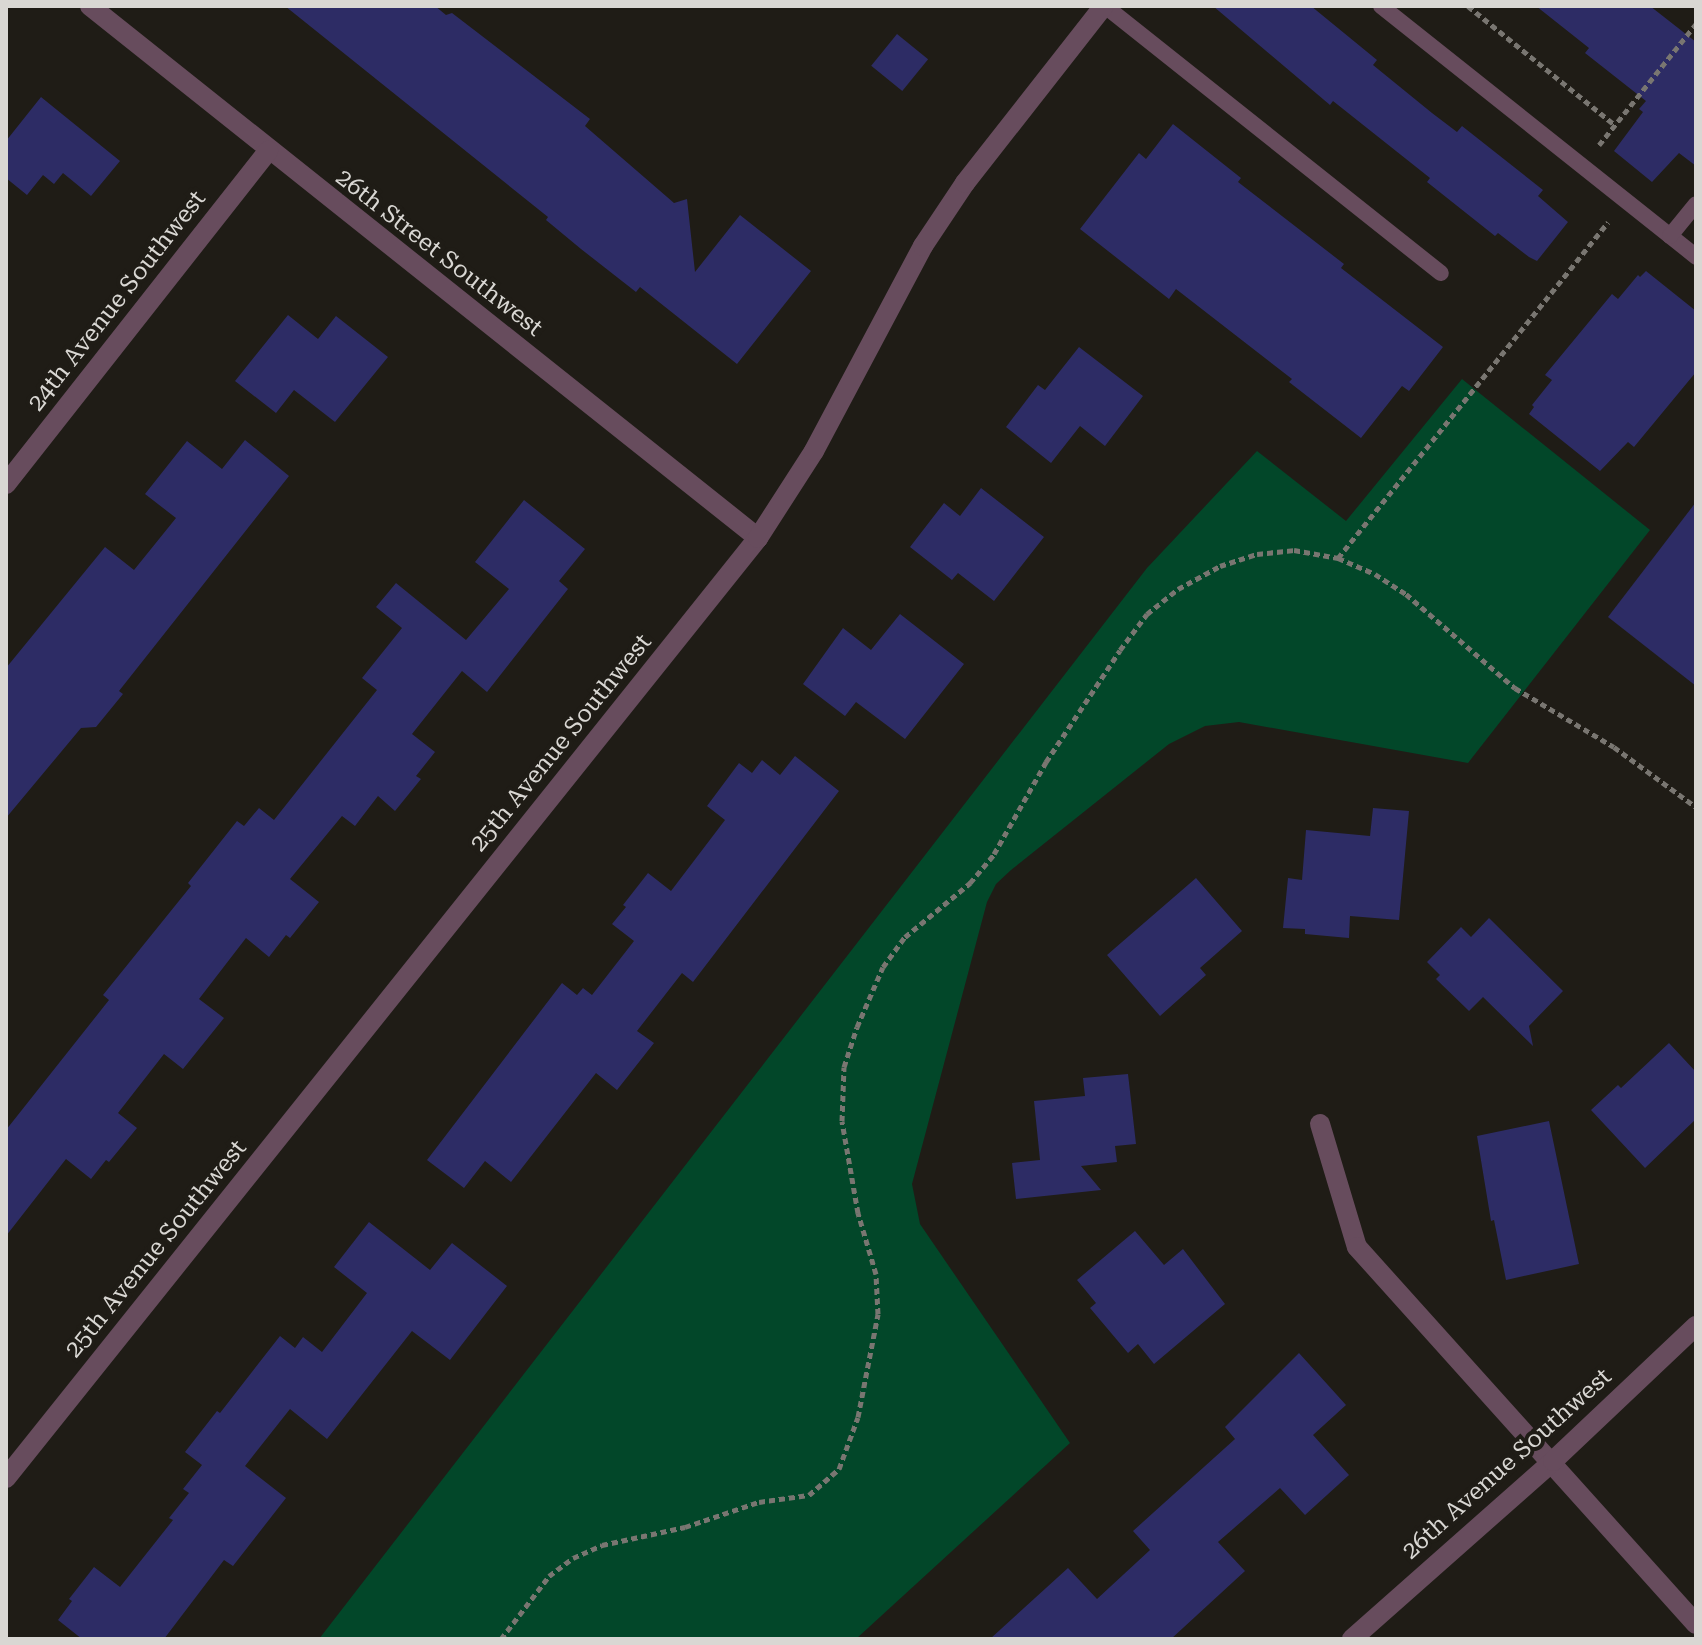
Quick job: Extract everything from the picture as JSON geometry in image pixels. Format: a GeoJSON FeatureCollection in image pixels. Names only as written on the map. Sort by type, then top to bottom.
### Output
{"type":"FeatureCollection","features":[{"type":"Feature","properties":{"kind":"street","name":"26th Street Southwest"},"geometry":{"type":"LineString","coordinates":[[90,6],[268,151],[758,538]]}},
{"type":"Feature","properties":{"kind":"street","name":"25th Avenue Southwest"},"geometry":{"type":"LineString","coordinates":[[6,1478],[758,538],[814,451],[923,246],[965,183],[1104,6]]}},
{"type":"Feature","properties":{"kind":"street","name":"24th Avenue Southwest"},"geometry":{"type":"LineString","coordinates":[[6,484],[268,151]]}},
{"type":"Feature","properties":{"kind":"street"},"geometry":{"type":"LineString","coordinates":[[1320,1124],[1357,1247],[1553,1461],[1696,1624]]}},
{"type":"Feature","properties":{"kind":"street","name":"26th Avenue Southwest"},"geometry":{"type":"LineString","coordinates":[[1352,1639],[1553,1461],[1696,1326]]}},
{"type":"Feature","properties":{"kind":"lane"},"geometry":{"type":"LineString","coordinates":[[1104,6],[1441,273]]}},
{"type":"Feature","properties":{"kind":"lane"},"geometry":{"type":"LineString","coordinates":[[1381,6],[1696,257]]}},
{"type":"Feature","properties":{"kind":"lane"},"geometry":{"type":"LineString","coordinates":[[1670,236],[1696,204]]}},
{"type":"Feature","properties":{"kind":"path"},"geometry":{"type":"LineString","coordinates":[[1468,6],[1615,125]]}},
{"type":"Feature","properties":{"kind":"path"},"geometry":{"type":"LineString","coordinates":[[1583,166],[1696,24]]}},
{"type":"Feature","properties":{"kind":"path"},"geometry":{"type":"LineString","coordinates":[[1338,558],[1625,200]]}},
{"type":"Feature","properties":{"kind":"path"},"geometry":{"type":"LineString","coordinates":[[501,1639],[549,1576],[573,1558],[602,1545],[685,1527],[759,1502],[809,1495],[839,1469],[858,1417],[878,1314],[876,1274],[858,1213],[842,1121],[844,1067],[857,1027],[883,967],[905,937],[970,883],[994,854],[1046,762],[1147,614],[1178,589],[1220,566],[1257,554],[1294,550],[1338,558],[1375,574],[1406,594],[1527,697],[1614,747],[1696,807]]}},
{"type":"Feature","properties":{"kind":"green space"},"geometry":{"type":"Polygon","coordinates":[[[1462,379],[1650,530],[1468,763],[1239,722],[1205,726],[1169,744],[1011,870],[996,884],[987,902],[912,1184],[920,1224],[1070,1443],[856,1639],[319,1639],[1147,568],[1257,451],[1346,521],[1462,379]]]}},
{"type":"Feature","properties":{"kind":"building"},"geometry":{"type":"Polygon","coordinates":[[[285,6],[435,6],[446,15],[452,13],[590,119],[585,126],[674,203],[687,199],[695,272],[740,215],[811,271],[737,364],[640,287],[636,292],[581,249],[546,220],[548,217],[285,6]]]}},
{"type":"Feature","properties":{"kind":"building"},"geometry":{"type":"Polygon","coordinates":[[[1213,6],[1311,6],[1377,60],[1373,65],[1432,113],[1457,132],[1462,126],[1543,190],[1538,196],[1568,222],[1537,261],[1529,257],[1498,233],[1495,236],[1427,182],[1430,178],[1333,101],[1330,105],[1213,6]]]}},
{"type":"Feature","properties":{"kind":"building"},"geometry":{"type":"Polygon","coordinates":[[[1536,6],[1650,6],[1696,42],[1696,166],[1679,153],[1652,182],[1614,151],[1643,112],[1639,109],[1646,101],[1585,53],[1589,48],[1536,6]]]}},
{"type":"Feature","properties":{"kind":"building"},"geometry":{"type":"Polygon","coordinates":[[[897,34],[928,59],[902,91],[871,66],[897,34]]]}},
{"type":"Feature","properties":{"kind":"building"},"geometry":{"type":"Polygon","coordinates":[[[41,97],[120,161],[91,196],[63,173],[54,184],[43,175],[27,195],[6,178],[6,141],[41,97]]]}},
{"type":"Feature","properties":{"kind":"building"},"geometry":{"type":"Polygon","coordinates":[[[1173,124],[1241,178],[1238,182],[1344,264],[1341,268],[1443,347],[1409,391],[1402,386],[1361,438],[1289,382],[1292,379],[1176,289],[1169,299],[1080,229],[1139,153],[1146,159],[1173,124]]]}},
{"type":"Feature","properties":{"kind":"building"},"geometry":{"type":"Polygon","coordinates":[[[1646,271],[1696,311],[1696,372],[1634,447],[1628,442],[1600,471],[1529,414],[1534,407],[1532,405],[1552,380],[1545,375],[1612,294],[1618,299],[1638,275],[1640,277],[1646,271]]]}},
{"type":"Feature","properties":{"kind":"building"},"geometry":{"type":"Polygon","coordinates":[[[288,315],[318,339],[336,316],[388,357],[335,422],[294,390],[276,413],[235,381],[288,315]]]}},
{"type":"Feature","properties":{"kind":"building"},"geometry":{"type":"Polygon","coordinates":[[[1079,347],[1143,396],[1105,446],[1080,426],[1051,463],[1006,427],[1038,385],[1045,390],[1079,347]]]}},
{"type":"Feature","properties":{"kind":"building"},"geometry":{"type":"Polygon","coordinates":[[[245,440],[289,476],[119,691],[123,694],[96,727],[81,728],[6,818],[6,668],[105,547],[134,570],[176,518],[145,494],[187,441],[222,469],[245,440]]]}},
{"type":"Feature","properties":{"kind":"building"},"geometry":{"type":"Polygon","coordinates":[[[981,488],[1044,537],[994,601],[958,573],[952,580],[910,547],[944,503],[960,516],[981,488]]]}},
{"type":"Feature","properties":{"kind":"building"},"geometry":{"type":"Polygon","coordinates":[[[524,500],[585,549],[559,581],[568,589],[487,692],[462,671],[412,734],[435,752],[416,776],[421,779],[395,811],[378,796],[355,826],[342,816],[290,879],[319,902],[290,938],[286,935],[269,957],[246,938],[199,999],[224,1018],[183,1069],[164,1054],[118,1113],[137,1128],[109,1162],[106,1160],[91,1179],[66,1159],[6,1236],[6,1130],[109,1000],[103,995],[191,886],[188,883],[237,821],[244,826],[259,808],[274,820],[377,690],[362,678],[402,628],[376,607],[396,583],[466,640],[509,589],[475,562],[524,500]]]}},
{"type":"Feature","properties":{"kind":"building"},"geometry":{"type":"Polygon","coordinates":[[[1696,502],[1696,686],[1608,617],[1696,502]]]}},
{"type":"Feature","properties":{"kind":"building"},"geometry":{"type":"Polygon","coordinates":[[[900,614],[964,664],[905,739],[856,702],[845,716],[803,684],[843,628],[871,650],[900,614]]]}},
{"type":"Feature","properties":{"kind":"building"},"geometry":{"type":"Polygon","coordinates":[[[795,756],[839,791],[693,982],[682,973],[637,1031],[654,1043],[617,1090],[596,1073],[511,1182],[485,1161],[464,1188],[427,1160],[562,983],[577,995],[583,988],[592,995],[634,941],[612,924],[626,907],[623,905],[648,873],[671,891],[725,820],[707,806],[739,763],[752,773],[762,760],[780,775],[795,756]]]}},
{"type":"Feature","properties":{"kind":"building"},"geometry":{"type":"Polygon","coordinates":[[[1373,808],[1409,811],[1399,920],[1350,916],[1349,938],[1305,934],[1305,929],[1283,928],[1288,878],[1302,880],[1306,830],[1370,836],[1373,808]]]}},
{"type":"Feature","properties":{"kind":"building"},"geometry":{"type":"Polygon","coordinates":[[[1196,878],[1242,931],[1200,968],[1206,975],[1160,1016],[1107,955],[1196,878]]]}},
{"type":"Feature","properties":{"kind":"building"},"geometry":{"type":"Polygon","coordinates":[[[1489,918],[1563,991],[1529,1026],[1533,1046],[1483,997],[1469,1011],[1436,979],[1440,975],[1427,962],[1461,927],[1471,937],[1489,918]]]}},
{"type":"Feature","properties":{"kind":"building"},"geometry":{"type":"Polygon","coordinates":[[[1669,1043],[1696,1072],[1696,1119],[1645,1168],[1591,1110],[1618,1085],[1621,1088],[1669,1043]]]}},
{"type":"Feature","properties":{"kind":"building"},"geometry":{"type":"Polygon","coordinates":[[[1128,1074],[1136,1144],[1115,1146],[1117,1162],[1081,1166],[1101,1190],[1016,1199],[1012,1163],[1040,1160],[1034,1101],[1085,1096],[1083,1078],[1128,1074]]]}},
{"type":"Feature","properties":{"kind":"building"},"geometry":{"type":"Polygon","coordinates":[[[1549,1121],[1579,1264],[1506,1280],[1494,1220],[1491,1221],[1477,1136],[1549,1121]]]}},
{"type":"Feature","properties":{"kind":"building"},"geometry":{"type":"Polygon","coordinates":[[[369,1222],[430,1270],[452,1243],[507,1286],[450,1360],[412,1331],[327,1439],[290,1409],[245,1466],[286,1498],[233,1566],[224,1560],[164,1639],[82,1639],[58,1620],[72,1601],[69,1599],[94,1567],[120,1587],[173,1520],[169,1518],[189,1493],[183,1489],[202,1465],[185,1452],[217,1411],[220,1413],[280,1336],[295,1348],[303,1337],[322,1352],[367,1293],[334,1267],[369,1222]]]}},
{"type":"Feature","properties":{"kind":"building"},"geometry":{"type":"Polygon","coordinates":[[[1135,1231],[1164,1265],[1183,1249],[1225,1304],[1154,1364],[1138,1344],[1128,1353],[1090,1308],[1096,1303],[1077,1280],[1135,1231]]]}},
{"type":"Feature","properties":{"kind":"building"},"geometry":{"type":"Polygon","coordinates":[[[1299,1353],[1346,1405],[1313,1435],[1349,1475],[1305,1515],[1280,1488],[1218,1542],[1245,1571],[1171,1639],[990,1639],[1068,1568],[1097,1599],[1150,1550],[1133,1531],[1235,1439],[1225,1427],[1299,1353]]]}}]}
